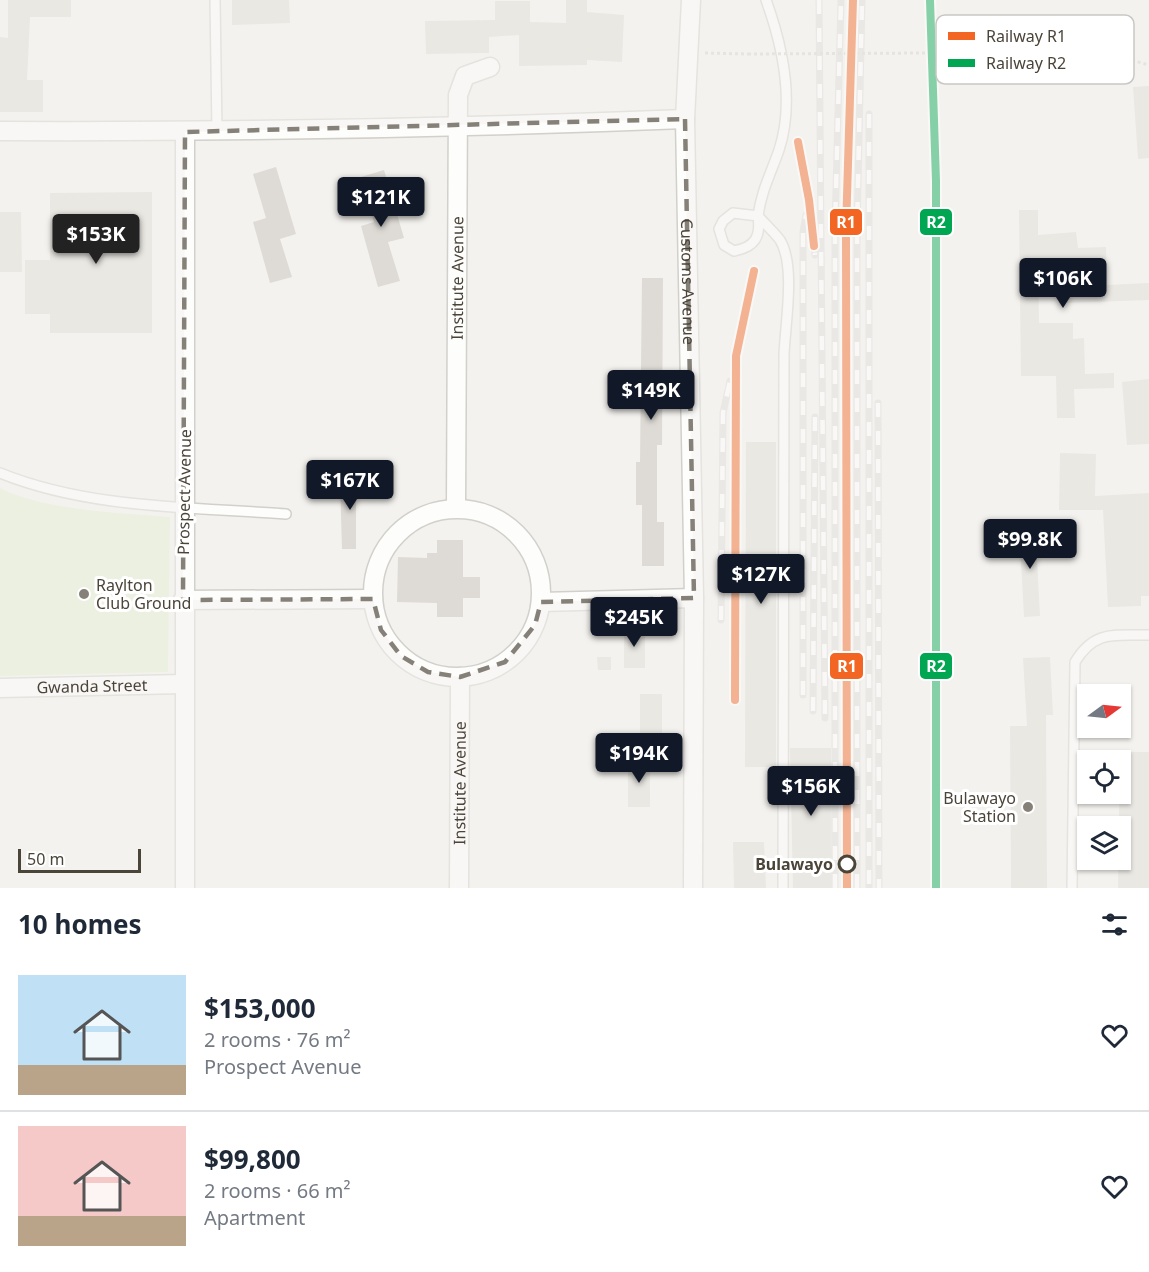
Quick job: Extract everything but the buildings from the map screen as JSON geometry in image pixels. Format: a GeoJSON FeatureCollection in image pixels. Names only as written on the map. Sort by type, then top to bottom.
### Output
{"type":"FeatureCollection","features":[{"type":"Feature","properties":{"kind":"street","name":"Customs Avenue"},"geometry":{"type":"LineString","coordinates":[[691,0],[685,119],[694,598],[693,888]]}},
{"type":"Feature","properties":{"kind":"street","name":"Institute Avenue"},"geometry":{"type":"LineString","coordinates":[[456,508],[458,95],[465,76],[490,68]]}},
{"type":"Feature","properties":{"kind":"street"},"geometry":{"type":"LineString","coordinates":[[0,130],[217,132],[459,128],[685,119]]}},
{"type":"Feature","properties":{"kind":"street","name":"Prospect Avenue"},"geometry":{"type":"LineString","coordinates":[[185,132],[183,600],[185,888]]}},
{"type":"Feature","properties":{"kind":"street"},"geometry":{"type":"LineString","coordinates":[[456,508],[484,513],[509,526],[528,547],[539,574],[541,602],[531,632],[522,646],[505,662],[483,673],[460,677],[428,672],[401,656],[381,630],[373,599],[375,572],[386,546],[413,521],[429,513],[456,508]]}},
{"type":"Feature","properties":{"kind":"street"},"geometry":{"type":"LineString","coordinates":[[541,602],[694,598]]}},
{"type":"Feature","properties":{"kind":"street"},"geometry":{"type":"LineString","coordinates":[[183,600],[373,599]]}},
{"type":"Feature","properties":{"kind":"street","name":"Institute Avenue"},"geometry":{"type":"LineString","coordinates":[[459,888],[460,677]]}},
{"type":"Feature","properties":{"kind":"street","name":"Gwanda Street"},"geometry":{"type":"LineString","coordinates":[[0,688],[183,684]]}},
{"type":"Feature","properties":{"kind":"lane"},"geometry":{"type":"LineString","coordinates":[[215,0],[217,132]]}},
{"type":"Feature","properties":{"kind":"lane"},"geometry":{"type":"LineString","coordinates":[[766,0],[781,42],[786,90],[785,121],[779,150],[763,192],[758,216],[759,233],[750,246],[734,251],[724,245],[719,230],[723,221],[733,213],[758,216],[780,240],[786,256],[788,271],[784,355],[783,888]]}},
{"type":"Feature","properties":{"kind":"lane"},"geometry":{"type":"LineString","coordinates":[[0,473],[30,485],[101,499],[286,514]]}},
{"type":"Feature","properties":{"kind":"lane"},"geometry":{"type":"LineString","coordinates":[[1072,888],[1075,662],[1085,646],[1102,636],[1149,635]]}},
{"type":"Feature","properties":{"kind":"path"},"geometry":{"type":"LineString","coordinates":[[688,53],[936,53]]}},
{"type":"Feature","properties":{"kind":"path"},"geometry":{"type":"LineString","coordinates":[[1134,61],[1149,65]]}},
{"type":"Feature","properties":{"kind":"highlighted area"},"geometry":{"type":"Polygon","coordinates":[[[685,119],[694,598],[541,602],[535,625],[505,662],[460,677],[428,672],[401,656],[381,630],[373,599],[183,600],[185,132],[685,119]]]}},
{"type":"Feature","properties":{"kind":"green space","name":"Raylton Club Ground"},"geometry":{"type":"Polygon","coordinates":[[[0,488],[17,495],[60,506],[170,517],[168,672],[0,676],[0,488]]]}},
{"type":"Feature","properties":{"kind":"railway"},"geometry":{"type":"LineString","coordinates":[[819,0],[825,718]]}},
{"type":"Feature","properties":{"kind":"railway"},"geometry":{"type":"LineString","coordinates":[[835,888],[835,227],[841,0]]}},
{"type":"Feature","properties":{"kind":"railway"},"geometry":{"type":"LineString","coordinates":[[847,888],[846,229],[853,0]]}},
{"type":"Feature","properties":{"kind":"railway"},"geometry":{"type":"LineString","coordinates":[[857,888],[857,229],[862,0]]}},
{"type":"Feature","properties":{"kind":"railway"},"geometry":{"type":"LineString","coordinates":[[930,0],[936,181],[936,888]]}},
{"type":"Feature","properties":{"kind":"railway"},"geometry":{"type":"LineString","coordinates":[[869,114],[869,888]]}},
{"type":"Feature","properties":{"kind":"railway"},"geometry":{"type":"LineString","coordinates":[[798,142],[809,200],[815,255]]}},
{"type":"Feature","properties":{"kind":"railway"},"geometry":{"type":"LineString","coordinates":[[803,695],[803,232],[806,215]]}},
{"type":"Feature","properties":{"kind":"railway"},"geometry":{"type":"LineString","coordinates":[[735,700],[736,356],[754,271]]}},
{"type":"Feature","properties":{"kind":"railway"},"geometry":{"type":"LineString","coordinates":[[721,620],[723,413],[730,381]]}},
{"type":"Feature","properties":{"kind":"railway"},"geometry":{"type":"LineString","coordinates":[[878,403],[879,888]]}},
{"type":"Feature","properties":{"kind":"railway"},"geometry":{"type":"LineString","coordinates":[[813,711],[815,417]]}},
{"type":"Feature","properties":{"kind":"rail line","name":"R1"},"geometry":{"type":"LineString","coordinates":[[847,888],[846,229],[853,0]]}},
{"type":"Feature","properties":{"kind":"rail line","name":"R2"},"geometry":{"type":"LineString","coordinates":[[930,0],[936,181],[936,888]]}},
{"type":"Feature","properties":{"kind":"rail line","name":"R1"},"geometry":{"type":"LineString","coordinates":[[798,142],[809,200],[814,246]]}},
{"type":"Feature","properties":{"kind":"rail line","name":"R1"},"geometry":{"type":"LineString","coordinates":[[735,700],[736,356],[754,271]]}},
{"type":"Feature","properties":{"kind":"place","name":"Raylton Club Ground"},"geometry":{"type":"Point","coordinates":[84,594]}},
{"type":"Feature","properties":{"kind":"place","name":"Bulawayo Station"},"geometry":{"type":"Point","coordinates":[1028,807]}},
{"type":"Feature","properties":{"kind":"place","name":"Bulawayo"},"geometry":{"type":"Point","coordinates":[847,864]}}]}
